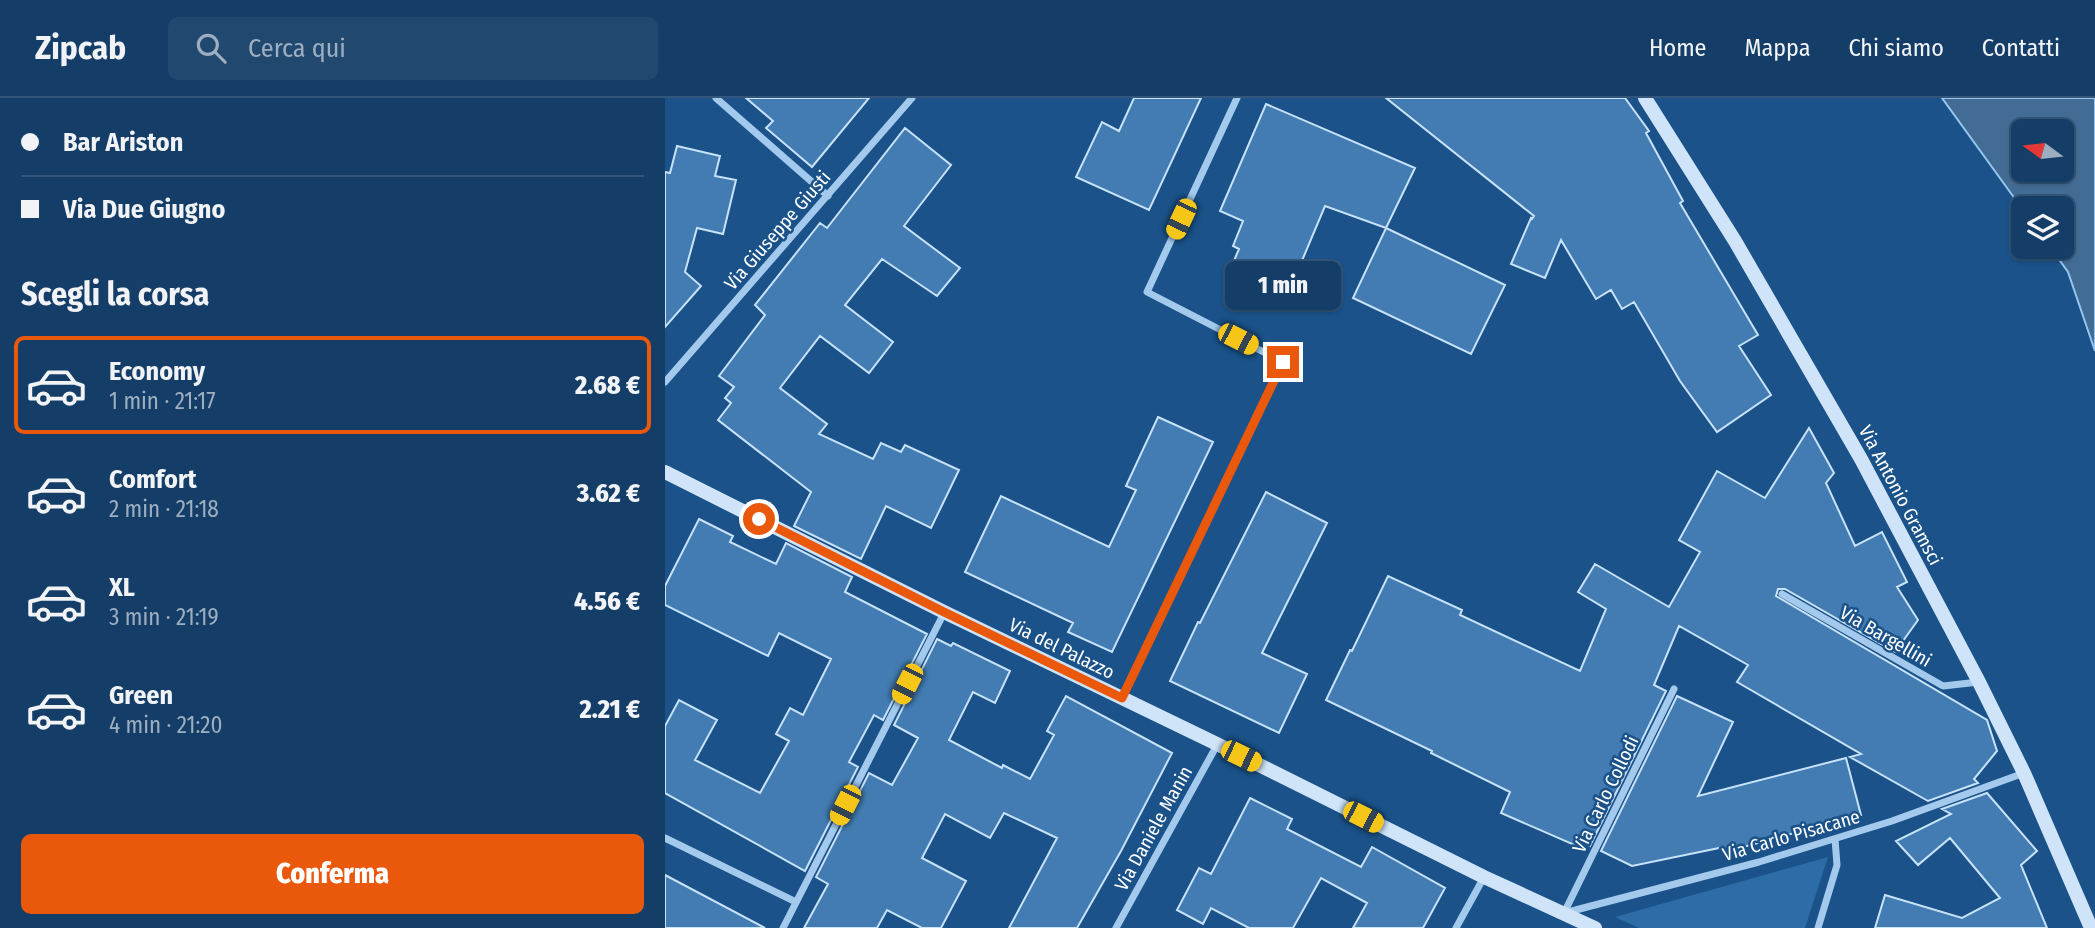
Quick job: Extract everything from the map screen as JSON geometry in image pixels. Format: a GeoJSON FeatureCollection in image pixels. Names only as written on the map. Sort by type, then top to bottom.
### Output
{"type":"FeatureCollection","features":[{"type":"Feature","properties":{"kind":"main road","name":"Via Antonio Gramsci"},"geometry":{"type":"LineString","coordinates":[[1644,98],[1735,241],[1861,460],[1979,682],[2024,773],[2091,928]]}},
{"type":"Feature","properties":{"kind":"main road","name":"Via del Palazzo"},"geometry":{"type":"LineString","coordinates":[[665,472],[1484,877],[1595,928]]}},
{"type":"Feature","properties":{"kind":"street"},"geometry":{"type":"LineString","coordinates":[[716,98],[828,196]]}},
{"type":"Feature","properties":{"kind":"street","name":"Via Giuseppe Giusti"},"geometry":{"type":"LineString","coordinates":[[665,382],[912,98]]}},
{"type":"Feature","properties":{"kind":"street"},"geometry":{"type":"LineString","coordinates":[[1122,698],[1283,362],[1147,292],[1237,98]]}},
{"type":"Feature","properties":{"kind":"street","name":"Via Bargellini"},"geometry":{"type":"LineString","coordinates":[[1782,594],[1943,686],[1979,682]]}},
{"type":"Feature","properties":{"kind":"street"},"geometry":{"type":"LineString","coordinates":[[783,928],[944,612]]}},
{"type":"Feature","properties":{"kind":"street","name":"Via Carlo Collodi"},"geometry":{"type":"LineString","coordinates":[[1564,913],[1674,689]]}},
{"type":"Feature","properties":{"kind":"street","name":"Via Daniele Manin"},"geometry":{"type":"LineString","coordinates":[[1116,928],[1217,744]]}},
{"type":"Feature","properties":{"kind":"street","name":"Via Carlo Pisacane"},"geometry":{"type":"LineString","coordinates":[[1564,913],[1759,862],[1835,839],[2024,773]]}},
{"type":"Feature","properties":{"kind":"street"},"geometry":{"type":"LineString","coordinates":[[665,838],[796,902]]}},
{"type":"Feature","properties":{"kind":"street"},"geometry":{"type":"LineString","coordinates":[[1818,928],[1837,865],[1835,839]]}},
{"type":"Feature","properties":{"kind":"street"},"geometry":{"type":"LineString","coordinates":[[1456,928],[1484,877]]}},
{"type":"Feature","properties":{"kind":"shaded area"},"geometry":{"type":"Polygon","coordinates":[[[1942,98],[2095,98],[2095,351],[2068,272],[2059,259],[2074,259],[2074,196],[2013,196],[1942,98]]]}},
{"type":"Feature","properties":{"kind":"shaded area"},"geometry":{"type":"Polygon","coordinates":[[[1828,857],[1805,928],[1639,928],[1615,917],[1828,857]]]}},
{"type":"Feature","properties":{"kind":"building"},"geometry":{"type":"Polygon","coordinates":[[[746,98],[869,98],[812,167],[766,128],[773,121],[746,98]]]}},
{"type":"Feature","properties":{"kind":"building"},"geometry":{"type":"Polygon","coordinates":[[[1134,98],[1201,98],[1149,210],[1076,177],[1102,122],[1119,131],[1134,98]]]}},
{"type":"Feature","properties":{"kind":"building"},"geometry":{"type":"Polygon","coordinates":[[[1386,98],[1625,98],[1649,131],[1646,133],[1683,201],[1680,203],[1758,335],[1739,346],[1771,395],[1717,432],[1680,381],[1634,302],[1622,309],[1611,290],[1596,299],[1561,240],[1545,278],[1511,264],[1534,216],[1386,98]]]}},
{"type":"Feature","properties":{"kind":"building"},"geometry":{"type":"Polygon","coordinates":[[[1266,104],[1415,168],[1386,228],[1325,206],[1293,282],[1277,275],[1272,288],[1230,270],[1239,249],[1233,246],[1243,221],[1220,211],[1266,104]]]}},
{"type":"Feature","properties":{"kind":"building"},"geometry":{"type":"Polygon","coordinates":[[[905,128],[951,165],[904,226],[960,268],[937,296],[882,259],[845,305],[893,342],[869,373],[820,336],[780,388],[827,424],[819,434],[873,459],[881,443],[901,452],[905,445],[959,470],[931,528],[886,506],[861,559],[794,526],[811,492],[718,420],[731,403],[725,398],[734,387],[719,376],[765,315],[755,305],[820,223],[827,228],[905,128]]]}},
{"type":"Feature","properties":{"kind":"building"},"geometry":{"type":"Polygon","coordinates":[[[677,146],[720,156],[715,176],[736,180],[723,234],[697,228],[685,272],[701,286],[665,327],[665,172],[670,173],[677,146]]]}},
{"type":"Feature","properties":{"kind":"building"},"geometry":{"type":"Polygon","coordinates":[[[1386,228],[1505,285],[1471,354],[1353,298],[1386,228]]]}},
{"type":"Feature","properties":{"kind":"building"},"geometry":{"type":"Polygon","coordinates":[[[1158,417],[1213,442],[1112,652],[1068,632],[1073,623],[965,572],[1001,496],[1109,547],[1136,490],[1126,486],[1158,417]]]}},
{"type":"Feature","properties":{"kind":"building"},"geometry":{"type":"Polygon","coordinates":[[[1809,428],[1834,473],[1826,483],[1855,546],[1882,532],[1907,582],[1897,587],[1918,620],[1895,652],[1785,589],[1778,589],[1776,596],[1987,720],[1997,751],[1974,779],[1978,783],[1928,801],[1850,757],[1861,754],[1737,682],[1748,665],[1679,626],[1654,685],[1666,691],[1590,846],[1581,842],[1579,847],[1501,813],[1510,792],[1326,700],[1388,576],[1462,610],[1460,615],[1580,671],[1606,609],[1578,592],[1595,564],[1669,607],[1700,552],[1679,540],[1717,471],[1765,498],[1809,428]]]}},
{"type":"Feature","properties":{"kind":"building"},"geometry":{"type":"Polygon","coordinates":[[[1266,492],[1327,523],[1262,653],[1307,674],[1279,733],[1170,681],[1266,492]]]}},
{"type":"Feature","properties":{"kind":"building"},"geometry":{"type":"Polygon","coordinates":[[[699,519],[733,536],[730,542],[776,564],[786,543],[852,577],[845,592],[927,634],[883,720],[874,715],[849,762],[858,767],[805,871],[665,793],[665,726],[679,700],[717,720],[695,760],[760,793],[789,741],[776,734],[790,708],[803,715],[831,659],[779,633],[768,656],[665,605],[665,586],[699,519]]]}},
{"type":"Feature","properties":{"kind":"building"},"geometry":{"type":"Polygon","coordinates":[[[937,639],[951,646],[953,643],[1010,671],[995,703],[973,692],[949,740],[1002,768],[1003,765],[1030,779],[1054,735],[1047,731],[1066,696],[1172,753],[1077,928],[1009,928],[1057,838],[1004,813],[990,838],[945,814],[922,858],[966,881],[941,928],[922,928],[887,910],[877,928],[804,928],[828,884],[816,877],[869,773],[892,785],[918,738],[894,725],[937,639]]]}},
{"type":"Feature","properties":{"kind":"building"},"geometry":{"type":"Polygon","coordinates":[[[1677,696],[1733,722],[1698,796],[1846,758],[1861,815],[1725,852],[1724,847],[1632,866],[1601,851],[1677,696]]]}},
{"type":"Feature","properties":{"kind":"building"},"geometry":{"type":"Polygon","coordinates":[[[1987,793],[2037,851],[2021,865],[2047,928],[1875,928],[1885,895],[1962,918],[2000,898],[1950,838],[1918,865],[1896,841],[1951,814],[1942,809],[1987,793]]]}},
{"type":"Feature","properties":{"kind":"building"},"geometry":{"type":"Polygon","coordinates":[[[1250,798],[1292,819],[1287,829],[1361,867],[1372,847],[1445,888],[1423,928],[1353,928],[1367,903],[1321,878],[1293,928],[1249,928],[1211,908],[1203,924],[1177,910],[1199,868],[1211,874],[1250,798]]]}},
{"type":"Feature","properties":{"kind":"building"},"geometry":{"type":"Polygon","coordinates":[[[665,875],[765,928],[665,928],[665,875]]]}},
{"type":"Feature","properties":{"kind":"route"},"geometry":{"type":"LineString","coordinates":[[759,519],[1122,698],[1283,362]]}}]}
